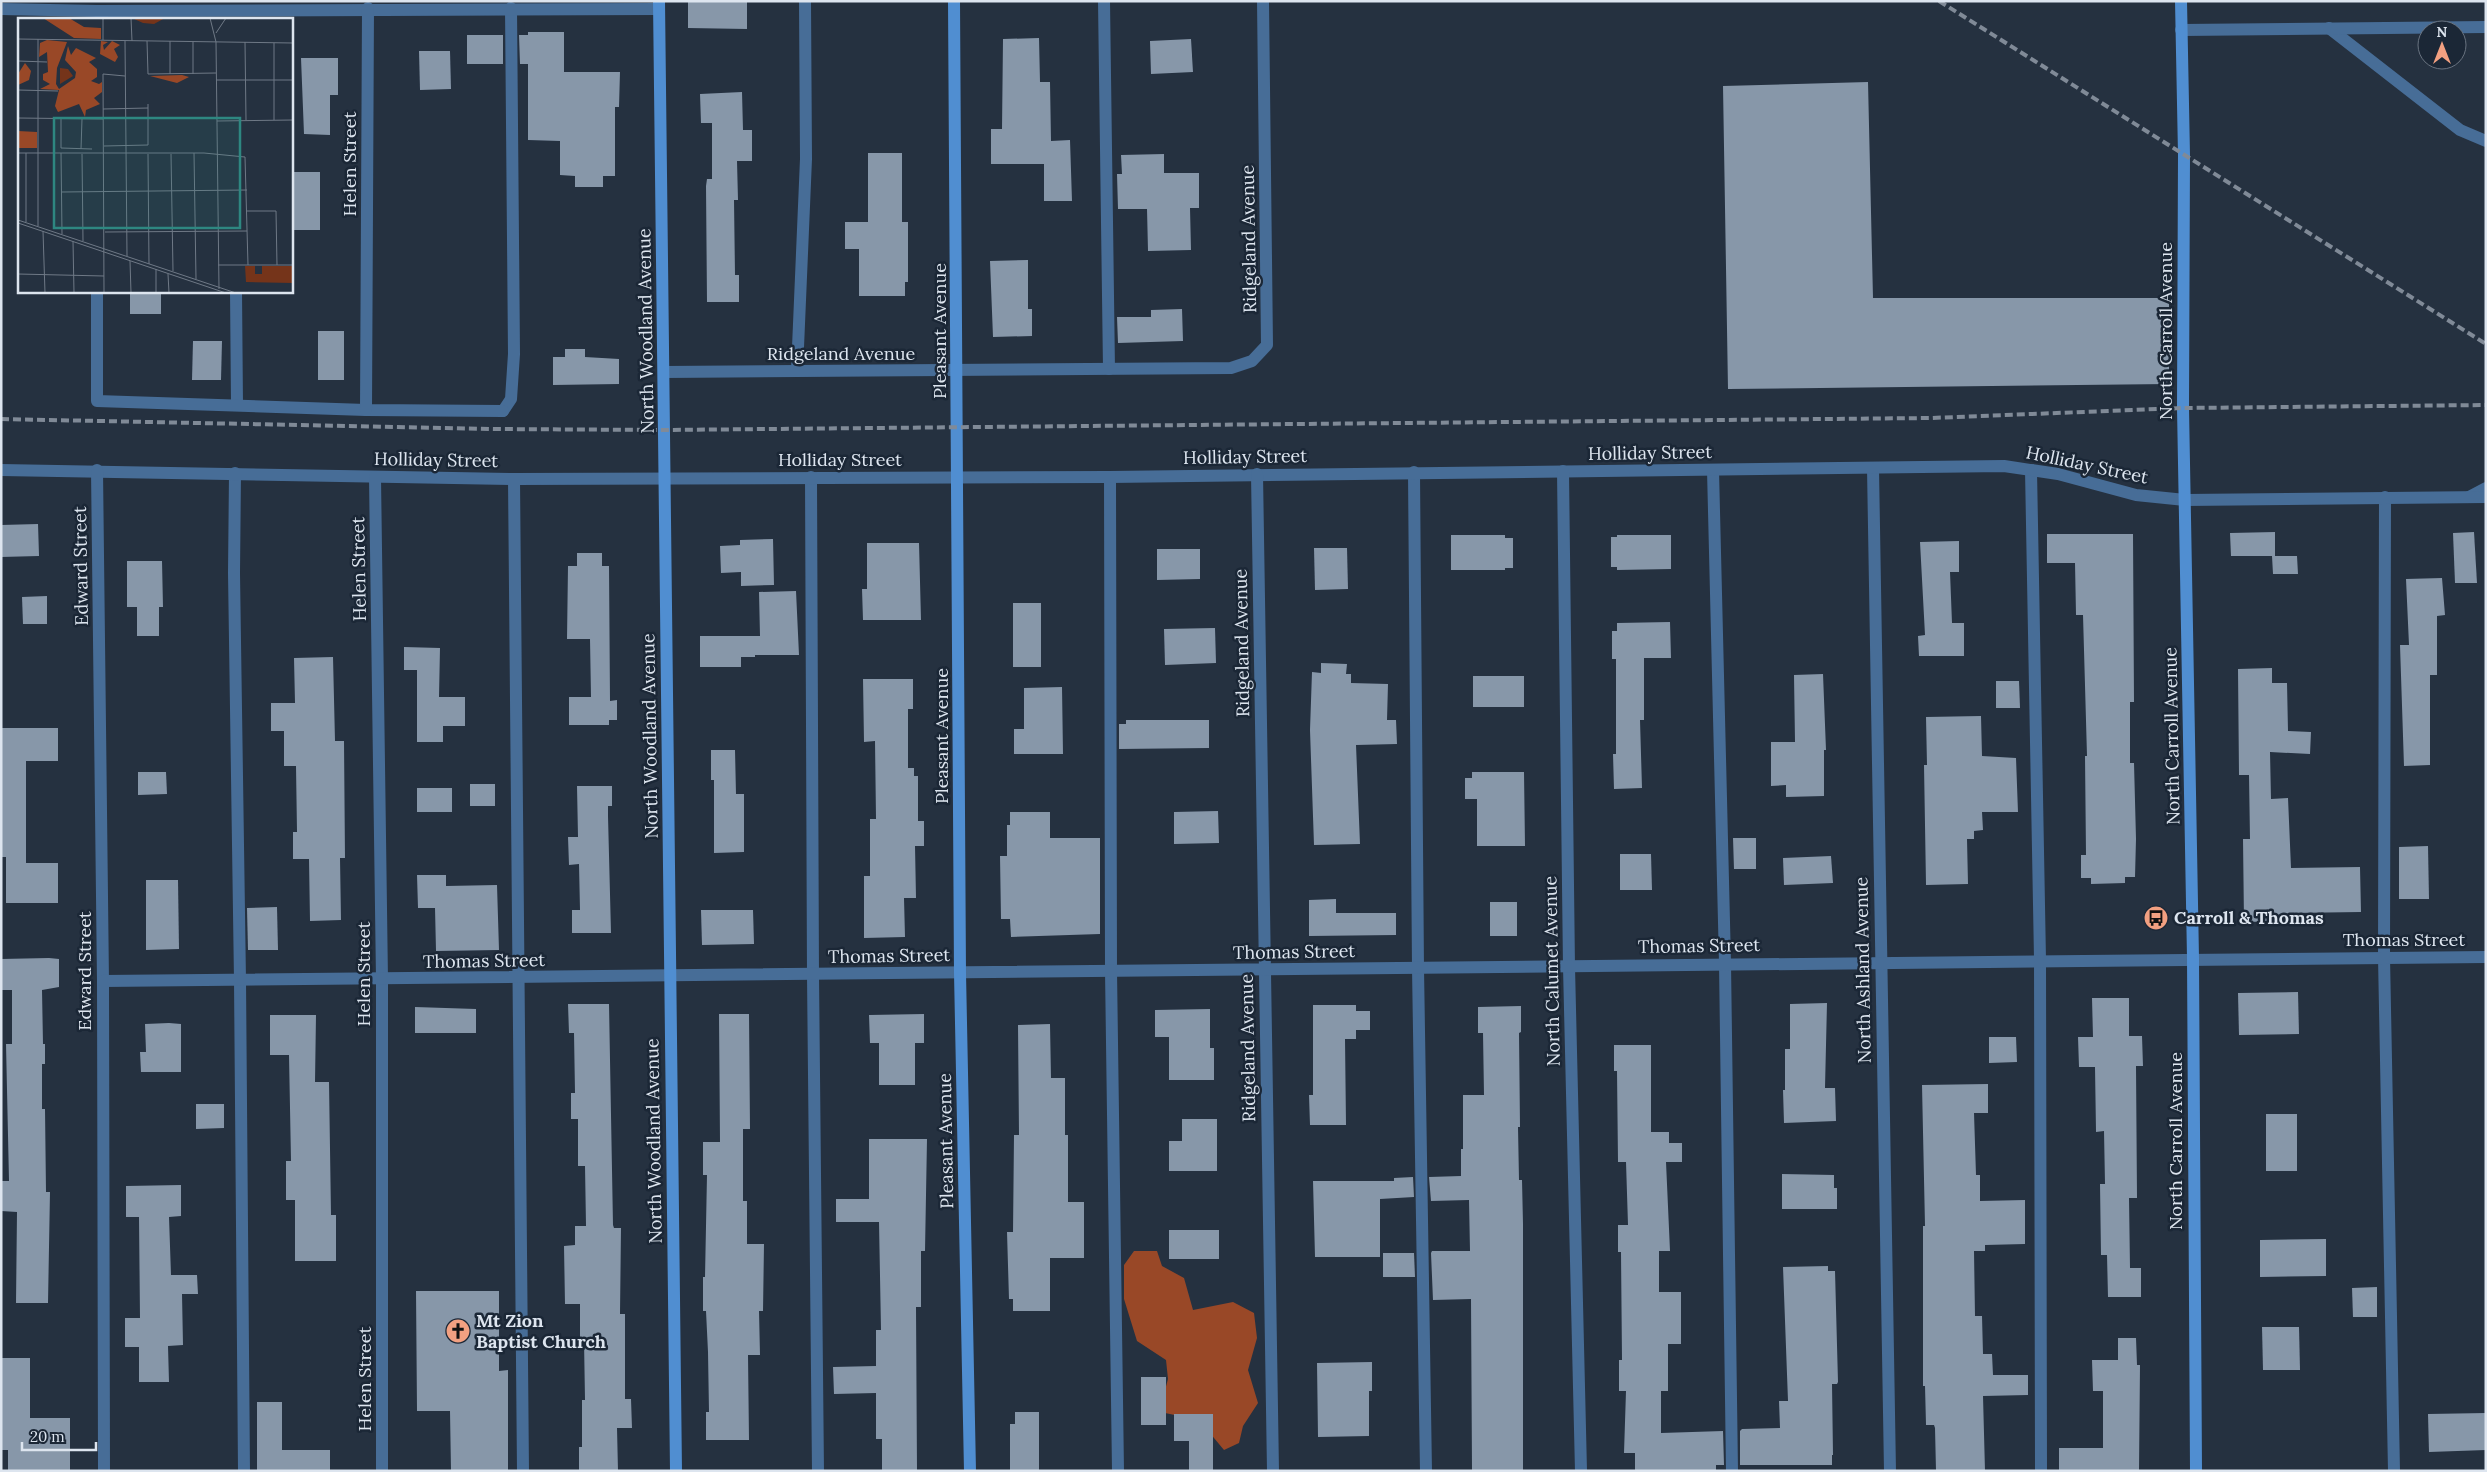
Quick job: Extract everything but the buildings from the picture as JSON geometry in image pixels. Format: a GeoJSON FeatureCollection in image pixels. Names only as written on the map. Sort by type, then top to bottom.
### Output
{"type":"FeatureCollection","features":[{"type":"Feature","properties":{"kind":"street"},"geometry":{"type":"LineString","coordinates":[[797,371],[806,159],[805,1]]}},
{"type":"Feature","properties":{"kind":"street","name":"Pleasant Avenue"},"geometry":{"type":"LineString","coordinates":[[954,1],[958,370],[960,973],[970,1471]]}},
{"type":"Feature","properties":{"kind":"street"},"geometry":{"type":"LineString","coordinates":[[1104,1],[1109,369]]}},
{"type":"Feature","properties":{"kind":"street","name":"Ridgeland Avenue"},"geometry":{"type":"LineString","coordinates":[[664,372],[1231,368],[1252,361],[1268,345],[1263,1]]}},
{"type":"Feature","properties":{"kind":"street","name":"North Carroll Avenue"},"geometry":{"type":"LineString","coordinates":[[2181,1],[2184,155],[2185,500],[2193,958],[2196,1471]]}},
{"type":"Feature","properties":{"kind":"street"},"geometry":{"type":"LineString","coordinates":[[1,8],[97,15],[232,14],[368,8],[659,5]]}},
{"type":"Feature","properties":{"kind":"street","name":"North Woodland Avenue"},"geometry":{"type":"LineString","coordinates":[[659,5],[676,1471]]}},
{"type":"Feature","properties":{"kind":"street","name":"Helen Street"},"geometry":{"type":"LineString","coordinates":[[366,410],[368,8]]}},
{"type":"Feature","properties":{"kind":"street"},"geometry":{"type":"LineString","coordinates":[[97,292],[97,401],[366,410],[503,411],[511,399],[514,354],[511,8]]}},
{"type":"Feature","properties":{"kind":"street"},"geometry":{"type":"LineString","coordinates":[[2181,30],[2486,27]]}},
{"type":"Feature","properties":{"kind":"street"},"geometry":{"type":"LineString","coordinates":[[2329,28],[2460,130],[2486,141]]}},
{"type":"Feature","properties":{"kind":"street"},"geometry":{"type":"LineString","coordinates":[[236,292],[237,405]]}},
{"type":"Feature","properties":{"kind":"street","name":"Holliday Street"},"geometry":{"type":"LineString","coordinates":[[1,470],[97,470],[514,479],[665,479],[957,476],[1110,477],[2004,466],[2058,474],[2136,495],[2185,500],[2486,497]]}},
{"type":"Feature","properties":{"kind":"street","name":"North Ashland Avenue"},"geometry":{"type":"LineString","coordinates":[[1873,468],[1890,1471]]}},
{"type":"Feature","properties":{"kind":"street","name":"Edward Street"},"geometry":{"type":"LineString","coordinates":[[97,470],[104,1471]]}},
{"type":"Feature","properties":{"kind":"street"},"geometry":{"type":"LineString","coordinates":[[1713,470],[1725,963],[1732,1471]]}},
{"type":"Feature","properties":{"kind":"street"},"geometry":{"type":"LineString","coordinates":[[2031,470],[2040,959],[2041,1471]]}},
{"type":"Feature","properties":{"kind":"street","name":"North Calumet Avenue"},"geometry":{"type":"LineString","coordinates":[[1563,471],[1569,967],[1581,1471]]}},
{"type":"Feature","properties":{"kind":"street"},"geometry":{"type":"LineString","coordinates":[[1414,472],[1418,968],[1426,1471]]}},
{"type":"Feature","properties":{"kind":"street"},"geometry":{"type":"LineString","coordinates":[[235,473],[234,573],[244,1471]]}},
{"type":"Feature","properties":{"kind":"street","name":"Ridgeland Avenue"},"geometry":{"type":"LineString","coordinates":[[1257,474],[1273,1471]]}},
{"type":"Feature","properties":{"kind":"street","name":"Helen Street"},"geometry":{"type":"LineString","coordinates":[[375,477],[382,980],[382,1471]]}},
{"type":"Feature","properties":{"kind":"street"},"geometry":{"type":"LineString","coordinates":[[811,477],[812,975],[818,1471]]}},
{"type":"Feature","properties":{"kind":"street"},"geometry":{"type":"LineString","coordinates":[[1110,477],[1111,971],[1118,1471]]}},
{"type":"Feature","properties":{"kind":"street"},"geometry":{"type":"LineString","coordinates":[[514,479],[523,1471]]}},
{"type":"Feature","properties":{"kind":"street"},"geometry":{"type":"LineString","coordinates":[[2469,497],[2486,488]]}},
{"type":"Feature","properties":{"kind":"street"},"geometry":{"type":"LineString","coordinates":[[2385,498],[2384,957],[2394,1471]]}},
{"type":"Feature","properties":{"kind":"street","name":"Thomas Street"},"geometry":{"type":"LineString","coordinates":[[102,981],[382,980],[1569,967],[1880,960],[2486,957]]}},
{"type":"Feature","properties":{"kind":"shaded area"},"geometry":{"type":"Polygon","coordinates":[[[1134,1251],[1157,1251],[1162,1266],[1184,1278],[1193,1310],[1233,1302],[1254,1313],[1257,1338],[1248,1370],[1258,1403],[1243,1426],[1239,1443],[1224,1450],[1199,1420],[1165,1413],[1161,1405],[1168,1379],[1166,1360],[1137,1341],[1124,1299],[1124,1265],[1134,1251]]]}},
{"type":"Feature","properties":{"kind":"railway"},"geometry":{"type":"LineString","coordinates":[[1939,1],[2486,344]]}},
{"type":"Feature","properties":{"kind":"railway"},"geometry":{"type":"LineString","coordinates":[[1,419],[494,429],[664,430],[1931,418],[2183,408],[2486,405]]}},
{"type":"Feature","properties":{"kind":"place","name":"Carroll & Thomas"},"geometry":{"type":"Point","coordinates":[2156,918]}},
{"type":"Feature","properties":{"kind":"place","name":"Mt Zion Baptist Church"},"geometry":{"type":"Point","coordinates":[458,1331]}}]}
